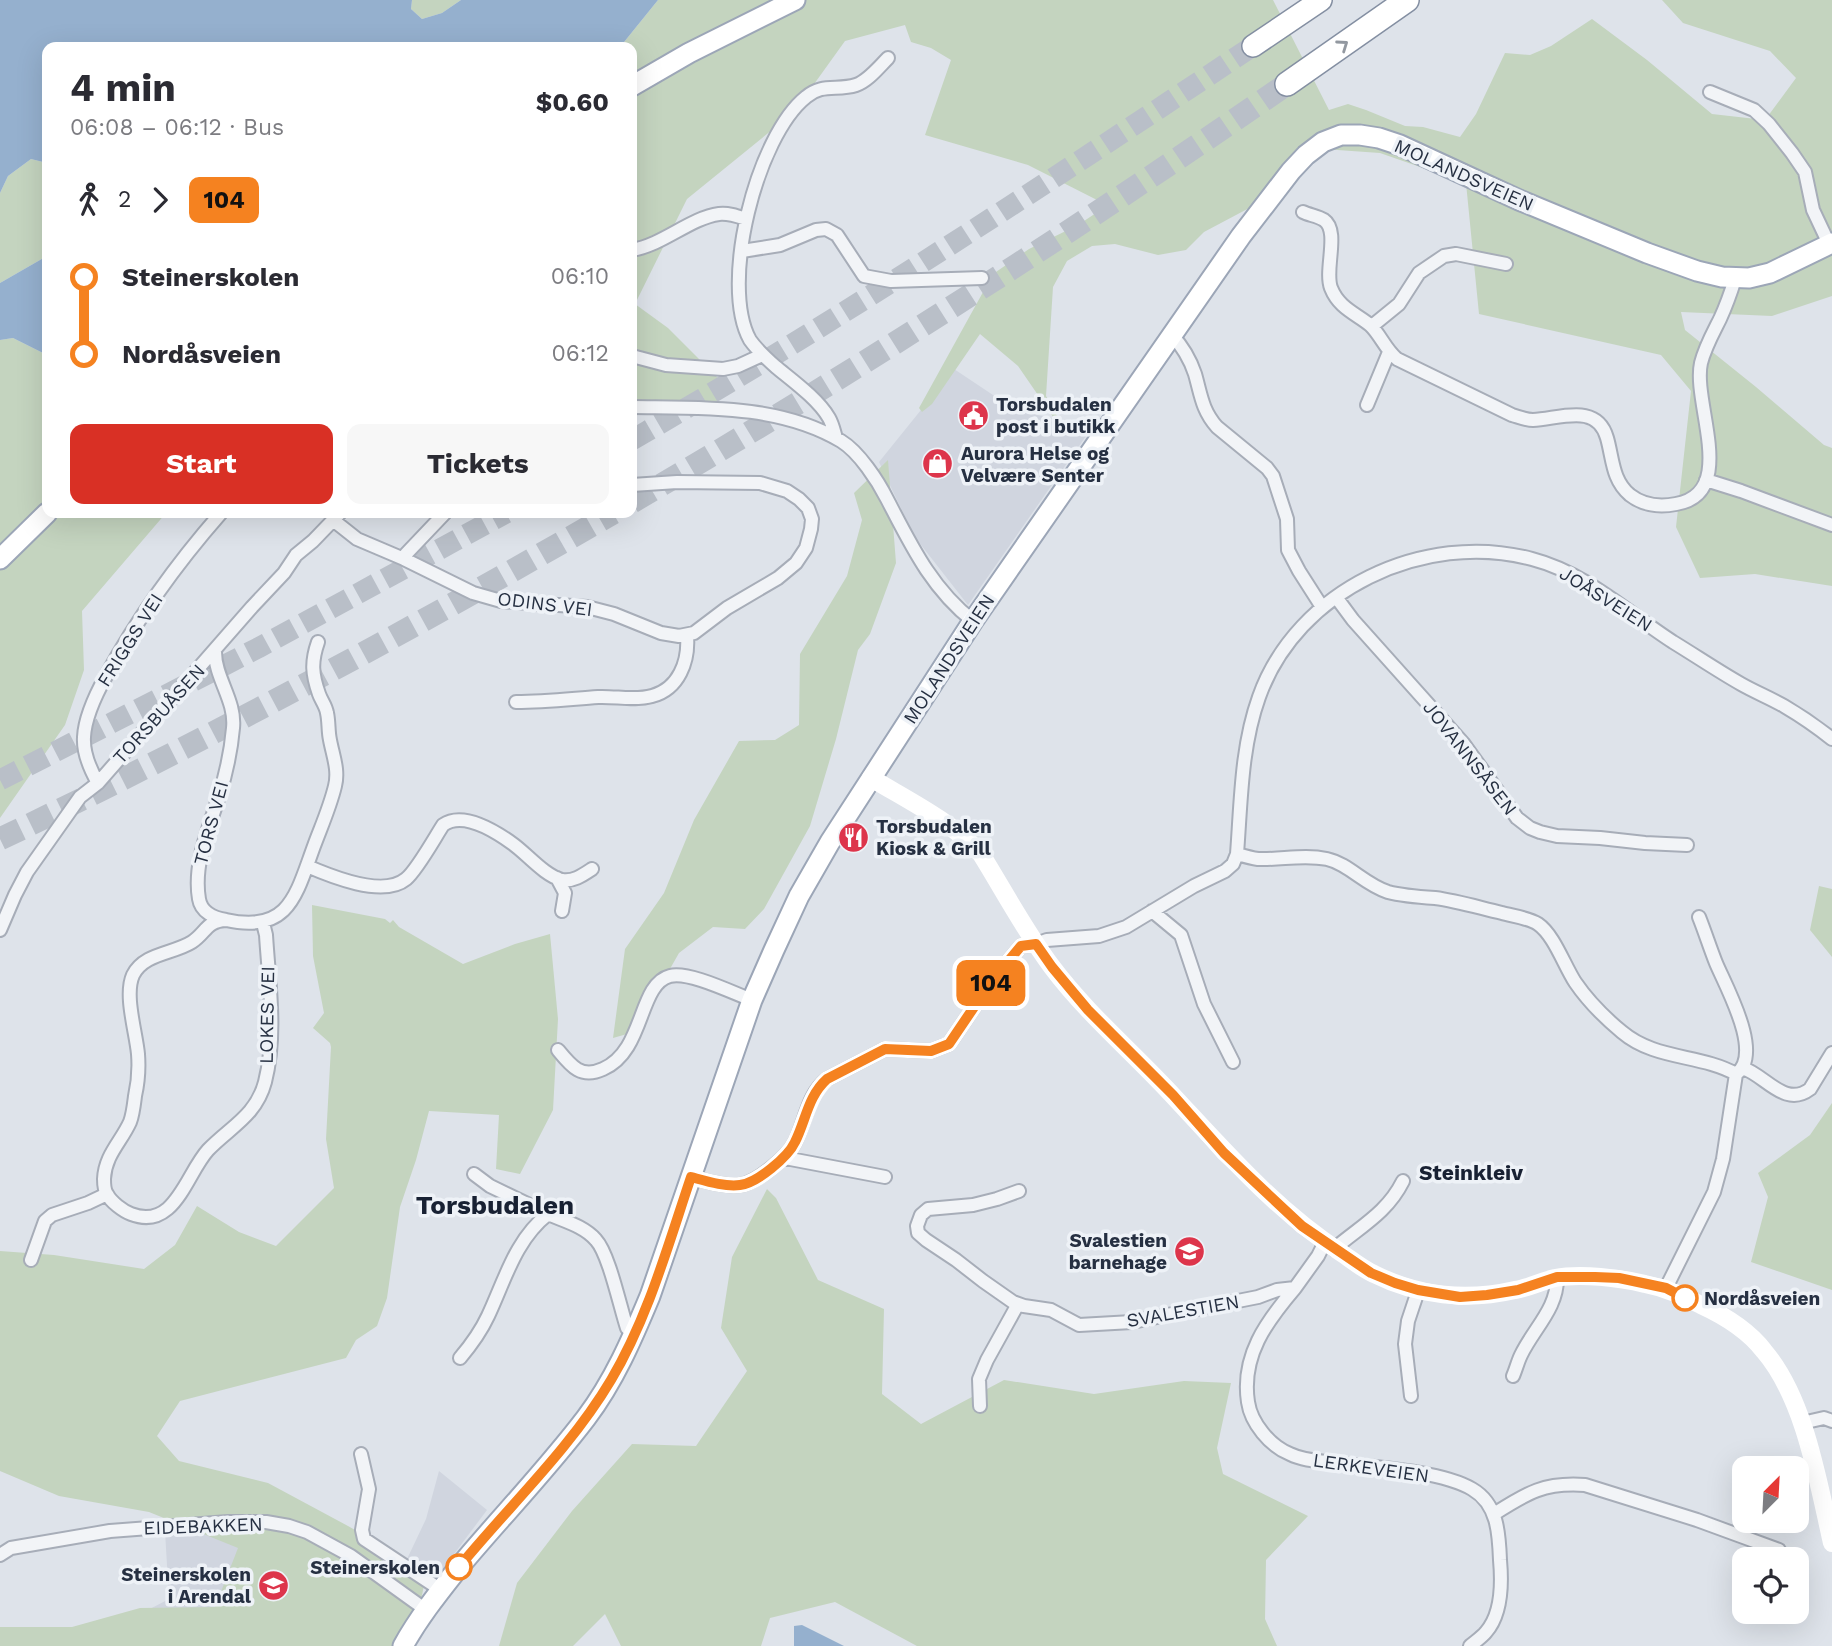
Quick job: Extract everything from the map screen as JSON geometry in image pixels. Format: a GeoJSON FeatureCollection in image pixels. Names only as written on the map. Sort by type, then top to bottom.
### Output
{"type":"FeatureCollection","features":[{"type":"Feature","properties":{"kind":"highway"},"geometry":{"type":"LineString","coordinates":[[1253,46],[1321,0]]}},
{"type":"Feature","properties":{"kind":"highway"},"geometry":{"type":"LineString","coordinates":[[1287,84],[1407,0]]}},
{"type":"Feature","properties":{"kind":"main road"},"geometry":{"type":"LineString","coordinates":[[637,71],[771,0]]}},
{"type":"Feature","properties":{"kind":"main road"},"geometry":{"type":"LineString","coordinates":[[637,83],[689,52],[795,0]]}},
{"type":"Feature","properties":{"kind":"main road","name":"MOLANDSVEIEN"},"geometry":{"type":"LineString","coordinates":[[403,1646],[441,1590],[563,1447],[612,1379],[650,1296],[752,1000],[799,896],[830,842],[973,621],[1241,236],[1306,155],[1323,142],[1341,135],[1360,135],[1400,145],[1519,201],[1647,253],[1722,277],[1749,278],[1770,273],[1831,244]]}},
{"type":"Feature","properties":{"kind":"main road"},"geometry":{"type":"LineString","coordinates":[[0,544],[42,504]]}},
{"type":"Feature","properties":{"kind":"main road"},"geometry":{"type":"LineString","coordinates":[[0,559],[42,518]]}},
{"type":"Feature","properties":{"kind":"main road"},"geometry":{"type":"LineString","coordinates":[[871,778],[936,817],[970,842],[981,854],[1052,967],[1088,1010],[1173,1095],[1224,1153],[1282,1208],[1302,1226],[1371,1273],[1418,1290],[1460,1297],[1518,1290],[1557,1277],[1619,1278],[1666,1288],[1719,1314],[1747,1333],[1765,1352],[1779,1373],[1797,1410],[1816,1472],[1832,1543]]}},
{"type":"Feature","properties":{"kind":"street"},"geometry":{"type":"LineString","coordinates":[[836,439],[828,416],[806,392],[762,355],[751,340],[741,317],[738,289],[746,219],[766,155],[791,113],[804,98],[816,89],[858,85],[888,58]]}},
{"type":"Feature","properties":{"kind":"street"},"geometry":{"type":"LineString","coordinates":[[1710,92],[1754,110],[1769,124],[1805,172],[1814,209],[1831,244]]}},
{"type":"Feature","properties":{"kind":"street"},"geometry":{"type":"LineString","coordinates":[[1303,212],[1324,219],[1330,227],[1328,277],[1332,290],[1347,310],[1372,326],[1389,352],[1397,359],[1512,415],[1528,419],[1581,415],[1594,418],[1606,435],[1618,481],[1631,496],[1645,504],[1662,507],[1685,503],[1697,495],[1709,472],[1710,455],[1700,391],[1701,365],[1706,346],[1735,279]]}},
{"type":"Feature","properties":{"kind":"street"},"geometry":{"type":"LineString","coordinates":[[637,249],[717,214],[746,219]]}},
{"type":"Feature","properties":{"kind":"street"},"geometry":{"type":"LineString","coordinates":[[742,251],[780,245],[816,230],[826,229],[836,235],[864,276],[891,281],[982,278]]}},
{"type":"Feature","properties":{"kind":"street"},"geometry":{"type":"LineString","coordinates":[[1372,326],[1399,304],[1419,273],[1444,256],[1456,254],[1506,264]]}},
{"type":"Feature","properties":{"kind":"street"},"geometry":{"type":"LineString","coordinates":[[1172,335],[1189,357],[1200,398],[1209,419],[1273,476],[1287,519],[1288,550],[1322,607]]}},
{"type":"Feature","properties":{"kind":"street"},"geometry":{"type":"LineString","coordinates":[[1367,405],[1389,352]]}},
{"type":"Feature","properties":{"kind":"street"},"geometry":{"type":"LineString","coordinates":[[637,357],[666,365],[723,369],[738,366],[762,355]]}},
{"type":"Feature","properties":{"kind":"street"},"geometry":{"type":"LineString","coordinates":[[637,407],[758,412],[819,428],[843,442],[877,478],[923,568],[973,621]]}},
{"type":"Feature","properties":{"kind":"street"},"geometry":{"type":"LineString","coordinates":[[1706,480],[1832,525]]}},
{"type":"Feature","properties":{"kind":"street"},"geometry":{"type":"LineString","coordinates":[[516,702],[651,697],[663,692],[680,675],[688,648],[687,636],[727,607],[778,578],[796,563],[806,548],[811,529],[808,508],[787,491],[760,483],[677,482],[637,485]]}},
{"type":"Feature","properties":{"kind":"street","name":"FRIGGS VEI"},"geometry":{"type":"LineString","coordinates":[[98,783],[86,755],[84,737],[88,717],[99,690],[135,626],[217,518]]}},
{"type":"Feature","properties":{"kind":"street","name":"TORSBUÅSEN"},"geometry":{"type":"LineString","coordinates":[[0,930],[27,872],[80,797],[98,783],[215,652],[284,573],[296,555],[336,518]]}},
{"type":"Feature","properties":{"kind":"street","name":"ODINS VEI"},"geometry":{"type":"LineString","coordinates":[[338,518],[357,539],[473,593],[501,601],[587,607],[614,614],[661,633],[687,636]]}},
{"type":"Feature","properties":{"kind":"street"},"geometry":{"type":"LineString","coordinates":[[404,559],[440,518]]}},
{"type":"Feature","properties":{"kind":"street","name":"JOÅSVEIEN"},"geometry":{"type":"LineString","coordinates":[[1237,854],[1243,766],[1252,721],[1266,679],[1281,652],[1305,623],[1336,597],[1366,579],[1415,559],[1490,553],[1531,558],[1564,570],[1583,580],[1671,641],[1783,706],[1832,739]]}},
{"type":"Feature","properties":{"kind":"street","name":"JOVANNSÅSEN"},"geometry":{"type":"LineString","coordinates":[[1336,597],[1353,620],[1464,743],[1517,818],[1530,828],[1557,836],[1687,845]]}},
{"type":"Feature","properties":{"kind":"street"},"geometry":{"type":"LineString","coordinates":[[31,1260],[45,1221],[52,1215],[107,1194],[104,1183],[105,1167],[130,1122],[136,1093],[138,1057],[131,1005],[132,978],[136,971],[148,959],[191,943],[213,922],[226,920],[263,923],[289,906],[301,882],[336,785],[336,764],[327,712],[313,672],[317,642]]}},
{"type":"Feature","properties":{"kind":"street","name":"TORS VEI"},"geometry":{"type":"LineString","coordinates":[[215,652],[234,723],[231,750],[197,876],[199,902],[211,915],[226,920]]}},
{"type":"Feature","properties":{"kind":"street"},"geometry":{"type":"LineString","coordinates":[[306,866],[332,877],[369,886],[399,884],[408,877],[443,825],[458,819],[471,822],[514,844],[557,878],[572,880],[592,869]]}},
{"type":"Feature","properties":{"kind":"street"},"geometry":{"type":"LineString","coordinates":[[691,1177],[728,1185],[742,1185],[754,1179],[785,1158],[795,1144],[810,1100],[821,1084],[885,1049],[931,1051],[949,1044],[991,982],[1021,946],[1048,940],[1112,933],[1225,871],[1233,864],[1237,854],[1257,859],[1327,859],[1341,864],[1366,882],[1385,891],[1456,902],[1537,923],[1548,934],[1586,997],[1623,1033],[1658,1052],[1719,1067],[1752,1071],[1781,1093],[1792,1096],[1810,1089],[1832,1052]]}},
{"type":"Feature","properties":{"kind":"street"},"geometry":{"type":"LineString","coordinates":[[557,878],[565,893],[562,911]]}},
{"type":"Feature","properties":{"kind":"street"},"geometry":{"type":"LineString","coordinates":[[1152,911],[1181,935],[1204,1004],[1233,1062]]}},
{"type":"Feature","properties":{"kind":"street"},"geometry":{"type":"LineString","coordinates":[[1666,1288],[1714,1192],[1746,1052],[1737,1010],[1699,917]]}},
{"type":"Feature","properties":{"kind":"street","name":"LOKES VEI"},"geometry":{"type":"LineString","coordinates":[[107,1194],[124,1211],[143,1218],[157,1216],[175,1202],[207,1152],[254,1107],[264,1084],[270,1054],[268,960],[263,923]]}},
{"type":"Feature","properties":{"kind":"street"},"geometry":{"type":"LineString","coordinates":[[558,1050],[570,1065],[581,1072],[599,1071],[612,1064],[629,1046],[653,988],[660,980],[670,976],[681,975],[752,1000]]}},
{"type":"Feature","properties":{"kind":"street"},"geometry":{"type":"LineString","coordinates":[[785,1158],[885,1177]]}},
{"type":"Feature","properties":{"kind":"street"},"geometry":{"type":"LineString","coordinates":[[474,1174],[490,1186],[579,1227],[597,1240],[608,1264],[627,1328],[634,1335]]}},
{"type":"Feature","properties":{"kind":"street"},"geometry":{"type":"LineString","coordinates":[[1295,1288],[1318,1256],[1330,1245],[1385,1209],[1403,1181]]}},
{"type":"Feature","properties":{"kind":"street"},"geometry":{"type":"LineString","coordinates":[[981,1406],[979,1379],[1018,1304],[926,1240],[919,1233],[917,1226],[921,1215],[928,1209],[973,1205],[1019,1191]]}},
{"type":"Feature","properties":{"kind":"street"},"geometry":{"type":"LineString","coordinates":[[460,1357],[486,1319],[517,1250],[538,1222],[548,1214]]}},
{"type":"Feature","properties":{"kind":"street"},"geometry":{"type":"LineString","coordinates":[[1513,1376],[1522,1354],[1555,1299],[1557,1277]]}},
{"type":"Feature","properties":{"kind":"street","name":"SVALESTIEN"},"geometry":{"type":"LineString","coordinates":[[1018,1304],[1051,1310],[1079,1325],[1132,1322],[1295,1288]]}},
{"type":"Feature","properties":{"kind":"street","name":"LERKEVEIEN"},"geometry":{"type":"LineString","coordinates":[[1295,1288],[1261,1332],[1250,1360],[1245,1384],[1249,1412],[1269,1439],[1278,1448],[1305,1459],[1397,1470],[1460,1483],[1484,1498],[1494,1514]]}},
{"type":"Feature","properties":{"kind":"street"},"geometry":{"type":"LineString","coordinates":[[1411,1396],[1405,1344],[1408,1321],[1418,1290]]}},
{"type":"Feature","properties":{"kind":"street"},"geometry":{"type":"LineString","coordinates":[[1802,1423],[1824,1418],[1832,1421]]}},
{"type":"Feature","properties":{"kind":"street"},"geometry":{"type":"LineString","coordinates":[[361,1454],[369,1489],[363,1539],[441,1590]]}},
{"type":"Feature","properties":{"kind":"street"},"geometry":{"type":"LineString","coordinates":[[1470,1646],[1488,1630],[1497,1613],[1501,1563],[1494,1514],[1525,1495],[1545,1487],[1584,1485],[1697,1520],[1771,1547]]}},
{"type":"Feature","properties":{"kind":"street","name":"EIDEBAKKEN"},"geometry":{"type":"LineString","coordinates":[[0,1555],[11,1548],[110,1531],[228,1522],[266,1522],[307,1532],[351,1556],[426,1610]]}},
{"type":"Feature","properties":{"kind":"shaded area"},"geometry":{"type":"Polygon","coordinates":[[[954,369],[1017,411],[1093,426],[968,605],[914,536],[879,462],[954,369]]]}},
{"type":"Feature","properties":{"kind":"shaded area"},"geometry":{"type":"Polygon","coordinates":[[[439,1471],[487,1510],[436,1578],[407,1559],[426,1519],[439,1471]]]}},
{"type":"Feature","properties":{"kind":"shaded area"},"geometry":{"type":"Polygon","coordinates":[[[230,1527],[388,1646],[146,1611],[169,1599],[165,1531],[230,1527]]]}},
{"type":"Feature","properties":{"kind":"green space"},"geometry":{"type":"Polygon","coordinates":[[[412,0],[461,0],[442,13],[422,19],[411,9],[412,0]]]}},
{"type":"Feature","properties":{"kind":"green space"},"geometry":{"type":"Polygon","coordinates":[[[658,0],[1273,0],[1329,110],[1348,104],[1405,126],[1423,127],[1460,137],[1476,114],[1505,53],[1530,55],[1551,46],[1592,19],[1712,114],[1765,120],[1796,78],[1770,51],[1683,23],[1662,0],[1832,0],[1832,296],[1772,316],[1681,312],[1685,330],[1824,445],[1832,448],[1832,586],[1755,574],[1700,578],[1676,527],[1691,391],[1661,355],[1479,314],[1466,183],[1380,153],[1309,148],[1253,206],[1204,232],[1186,250],[1158,255],[1115,244],[1092,246],[1067,261],[1053,287],[1046,396],[1064,429],[1018,366],[980,334],[932,404],[922,412],[919,408],[993,274],[1029,249],[1096,213],[1099,201],[1028,165],[925,135],[951,60],[931,48],[911,42],[905,25],[845,41],[794,112],[687,199],[637,300],[637,42],[624,42],[658,0]]]}},
{"type":"Feature","properties":{"kind":"green space"},"geometry":{"type":"Polygon","coordinates":[[[31,159],[42,162],[42,259],[0,283],[0,193],[8,176],[31,159]]]}},
{"type":"Feature","properties":{"kind":"green space"},"geometry":{"type":"Polygon","coordinates":[[[637,305],[668,328],[721,381],[717,413],[637,405],[637,305]]]}},
{"type":"Feature","properties":{"kind":"green space"},"geometry":{"type":"Polygon","coordinates":[[[13,338],[42,352],[42,518],[162,518],[82,611],[84,670],[65,725],[0,818],[0,340],[13,338]]]}},
{"type":"Feature","properties":{"kind":"green space"},"geometry":{"type":"Polygon","coordinates":[[[888,460],[896,563],[870,634],[858,650],[836,739],[810,826],[764,909],[745,929],[713,927],[679,953],[634,1032],[613,1038],[625,949],[664,893],[694,820],[739,741],[775,740],[799,725],[800,654],[847,576],[862,520],[854,493],[888,460]]]}},
{"type":"Feature","properties":{"kind":"green space"},"geometry":{"type":"Polygon","coordinates":[[[1819,886],[1832,889],[1832,957],[1810,930],[1819,886]]]}},
{"type":"Feature","properties":{"kind":"green space"},"geometry":{"type":"Polygon","coordinates":[[[312,905],[385,919],[390,923],[393,920],[399,927],[463,964],[550,934],[558,1019],[553,1110],[520,1174],[496,1169],[499,1115],[429,1111],[400,1207],[387,1298],[377,1326],[356,1340],[346,1358],[180,1401],[157,1436],[179,1461],[268,1483],[427,1571],[411,1646],[0,1646],[0,1627],[72,1627],[140,1608],[215,1607],[238,1548],[149,1512],[59,1496],[0,1471],[0,1251],[54,1255],[144,1269],[175,1245],[197,1206],[239,1232],[276,1246],[334,1188],[326,1139],[331,1047],[313,1028],[324,1013],[313,956],[312,905]]]}},
{"type":"Feature","properties":{"kind":"green space"},"geometry":{"type":"Polygon","coordinates":[[[1832,1103],[1832,1290],[1751,1262],[1768,1197],[1758,1173],[1810,1135],[1832,1103]]]}},
{"type":"Feature","properties":{"kind":"green space"},"geometry":{"type":"Polygon","coordinates":[[[767,1189],[776,1198],[818,1280],[884,1309],[882,1394],[921,1424],[1004,1380],[1094,1394],[1184,1381],[1231,1383],[1217,1448],[1223,1474],[1308,1516],[1266,1560],[1265,1619],[1277,1646],[917,1646],[835,1602],[770,1618],[761,1646],[621,1646],[605,1614],[573,1646],[499,1646],[517,1583],[572,1511],[632,1444],[696,1446],[747,1371],[721,1328],[732,1257],[767,1189]]]}},
{"type":"Feature","properties":{"kind":"water"},"geometry":{"type":"Polygon","coordinates":[[[0,0],[412,0],[411,9],[422,19],[442,13],[461,0],[658,0],[624,42],[42,42],[42,162],[31,159],[8,176],[0,193],[0,0]]]}},
{"type":"Feature","properties":{"kind":"water"},"geometry":{"type":"Polygon","coordinates":[[[42,259],[42,352],[13,338],[0,340],[0,283],[42,259]]]}},
{"type":"Feature","properties":{"kind":"water"},"geometry":{"type":"Polygon","coordinates":[[[802,1625],[844,1646],[794,1646],[794,1626],[802,1625]]]}},
{"type":"Feature","properties":{"kind":"tunnel"},"geometry":{"type":"LineString","coordinates":[[637,437],[868,297],[1253,46]]}},
{"type":"Feature","properties":{"kind":"tunnel"},"geometry":{"type":"LineString","coordinates":[[637,499],[799,403],[964,299],[1287,84]]}},
{"type":"Feature","properties":{"kind":"tunnel"},"geometry":{"type":"LineString","coordinates":[[0,780],[258,648],[497,518]]}},
{"type":"Feature","properties":{"kind":"tunnel"},"geometry":{"type":"LineString","coordinates":[[0,839],[310,682],[604,518]]}},
{"type":"Feature","properties":{"kind":"bus line","name":"104"},"geometry":{"type":"LineString","coordinates":[[459,1567],[563,1447],[612,1379],[650,1296],[691,1177],[728,1185],[742,1185],[754,1179],[785,1158],[795,1144],[810,1100],[827,1079],[885,1049],[931,1051],[949,1044],[991,982],[1021,946],[1036,944],[1088,1010],[1173,1095],[1224,1153],[1282,1208],[1302,1226],[1371,1273],[1418,1290],[1460,1297],[1518,1290],[1557,1277],[1595,1277],[1619,1278],[1666,1288],[1685,1298]]}},
{"type":"Feature","properties":{"kind":"place","name":"Torsbudalen post i butikk"},"geometry":{"type":"Point","coordinates":[973,415]}},
{"type":"Feature","properties":{"kind":"place","name":"Aurora Helse og Velvære Senter"},"geometry":{"type":"Point","coordinates":[938,464]}},
{"type":"Feature","properties":{"kind":"place","name":"Torsbudalen Kiosk & Grill"},"geometry":{"type":"Point","coordinates":[853,837]}},
{"type":"Feature","properties":{"kind":"place","name":"Svalestien barnehage"},"geometry":{"type":"Point","coordinates":[1190,1251]}},
{"type":"Feature","properties":{"kind":"place","name":"Nordåsveien"},"geometry":{"type":"Point","coordinates":[1685,1298]}},
{"type":"Feature","properties":{"kind":"place","name":"Steinerskolen"},"geometry":{"type":"Point","coordinates":[459,1567]}},
{"type":"Feature","properties":{"kind":"place","name":"Steinerskolen i Arendal"},"geometry":{"type":"Point","coordinates":[274,1585]}},
{"type":"Feature","properties":{"kind":"district","name":"Steinkleiv"},"geometry":{"type":"Point","coordinates":[1471,1172]}},
{"type":"Feature","properties":{"kind":"district","name":"Torsbudalen"},"geometry":{"type":"Point","coordinates":[495,1205]}}]}
